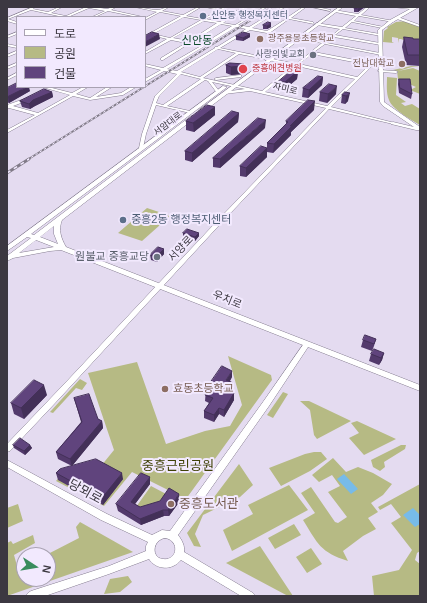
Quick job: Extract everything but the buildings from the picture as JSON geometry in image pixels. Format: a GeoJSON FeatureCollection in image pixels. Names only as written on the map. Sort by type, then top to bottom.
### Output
{"type":"FeatureCollection","features":[{"type":"Feature","properties":{"kind":"main road","name":"서암대로"},"geometry":{"type":"LineString","coordinates":[[7,259],[231,85],[299,38],[334,9],[341,7]]}},
{"type":"Feature","properties":{"kind":"main road"},"geometry":{"type":"LineString","coordinates":[[395,7],[416,7]]}},
{"type":"Feature","properties":{"kind":"main road"},"geometry":{"type":"LineString","coordinates":[[395,7],[402,13],[400,17]]}},
{"type":"Feature","properties":{"kind":"main road"},"geometry":{"type":"LineString","coordinates":[[416,7],[408,10],[400,17],[382,27],[380,30],[380,70],[382,102],[420,129]]}},
{"type":"Feature","properties":{"kind":"main road","name":"서암대로"},"geometry":{"type":"LineString","coordinates":[[242,77],[264,58],[315,24]]}},
{"type":"Feature","properties":{"kind":"main road","name":"서암대로"},"geometry":{"type":"LineString","coordinates":[[7,248],[189,112],[221,93]]}},
{"type":"Feature","properties":{"kind":"main road"},"geometry":{"type":"LineString","coordinates":[[393,123],[401,120],[399,115]]}},
{"type":"Feature","properties":{"kind":"main road","name":"자미로"},"geometry":{"type":"LineString","coordinates":[[393,123],[420,129]]}},
{"type":"Feature","properties":{"kind":"main road"},"geometry":{"type":"LineString","coordinates":[[60,219],[56,226],[59,241],[64,249]]}},
{"type":"Feature","properties":{"kind":"main road","name":"우치로"},"geometry":{"type":"LineString","coordinates":[[26,234],[420,388]]}},
{"type":"Feature","properties":{"kind":"main road"},"geometry":{"type":"LineString","coordinates":[[7,259],[18,254],[50,249],[64,249]]}},
{"type":"Feature","properties":{"kind":"street"},"geometry":{"type":"LineString","coordinates":[[7,20],[36,7]]}},
{"type":"Feature","properties":{"kind":"street"},"geometry":{"type":"LineString","coordinates":[[48,13],[61,7]]}},
{"type":"Feature","properties":{"kind":"street"},"geometry":{"type":"LineString","coordinates":[[69,16],[89,7],[137,16]]}},
{"type":"Feature","properties":{"kind":"street"},"geometry":{"type":"LineString","coordinates":[[95,16],[115,7]]}},
{"type":"Feature","properties":{"kind":"street"},"geometry":{"type":"LineString","coordinates":[[136,7],[294,37]]}},
{"type":"Feature","properties":{"kind":"street"},"geometry":{"type":"LineString","coordinates":[[146,18],[168,7]]}},
{"type":"Feature","properties":{"kind":"street"},"geometry":{"type":"LineString","coordinates":[[182,16],[195,7]]}},
{"type":"Feature","properties":{"kind":"street"},"geometry":{"type":"LineString","coordinates":[[146,34],[200,7]]}},
{"type":"Feature","properties":{"kind":"street"},"geometry":{"type":"LineString","coordinates":[[206,7],[252,15]]}},
{"type":"Feature","properties":{"kind":"street"},"geometry":{"type":"LineString","coordinates":[[146,52],[226,7]]}},
{"type":"Feature","properties":{"kind":"street"},"geometry":{"type":"LineString","coordinates":[[162,59],[246,7]]}},
{"type":"Feature","properties":{"kind":"street"},"geometry":{"type":"LineString","coordinates":[[146,80],[266,7]]}},
{"type":"Feature","properties":{"kind":"street"},"geometry":{"type":"LineString","coordinates":[[141,148],[144,134],[160,93],[178,73],[248,28],[284,7]]}},
{"type":"Feature","properties":{"kind":"street"},"geometry":{"type":"LineString","coordinates":[[268,32],[305,7]]}},
{"type":"Feature","properties":{"kind":"street"},"geometry":{"type":"LineString","coordinates":[[312,7],[334,9],[393,21]]}},
{"type":"Feature","properties":{"kind":"street"},"geometry":{"type":"LineString","coordinates":[[263,92],[369,7]]}},
{"type":"Feature","properties":{"kind":"street"},"geometry":{"type":"LineString","coordinates":[[30,9],[62,16]]}},
{"type":"Feature","properties":{"kind":"street"},"geometry":{"type":"LineString","coordinates":[[124,16],[128,14]]}},
{"type":"Feature","properties":{"kind":"street"},"geometry":{"type":"LineString","coordinates":[[270,15],[380,35]]}},
{"type":"Feature","properties":{"kind":"street"},"geometry":{"type":"LineString","coordinates":[[400,17],[420,26]]}},
{"type":"Feature","properties":{"kind":"street"},"geometry":{"type":"LineString","coordinates":[[351,21],[382,27]]}},
{"type":"Feature","properties":{"kind":"street"},"geometry":{"type":"LineString","coordinates":[[7,33],[16,34]]}},
{"type":"Feature","properties":{"kind":"street"},"geometry":{"type":"LineString","coordinates":[[7,37],[16,34]]}},
{"type":"Feature","properties":{"kind":"street"},"geometry":{"type":"LineString","coordinates":[[146,34],[203,45]]}},
{"type":"Feature","properties":{"kind":"street"},"geometry":{"type":"LineString","coordinates":[[333,36],[380,44]]}},
{"type":"Feature","properties":{"kind":"street"},"geometry":{"type":"LineString","coordinates":[[299,38],[380,54]]}},
{"type":"Feature","properties":{"kind":"street"},"geometry":{"type":"LineString","coordinates":[[216,48],[264,58]]}},
{"type":"Feature","properties":{"kind":"street"},"geometry":{"type":"LineString","coordinates":[[164,106],[238,53]]}},
{"type":"Feature","properties":{"kind":"street"},"geometry":{"type":"LineString","coordinates":[[312,53],[371,65],[380,70],[394,72],[380,70]]}},
{"type":"Feature","properties":{"kind":"street"},"geometry":{"type":"LineString","coordinates":[[269,59],[358,78]]}},
{"type":"Feature","properties":{"kind":"street","name":"서양로"},"geometry":{"type":"LineString","coordinates":[[7,449],[328,108],[371,65]]}},
{"type":"Feature","properties":{"kind":"street","name":"자미로"},"geometry":{"type":"LineString","coordinates":[[146,66],[164,69],[393,123]]}},
{"type":"Feature","properties":{"kind":"street"},"geometry":{"type":"LineString","coordinates":[[209,80],[242,77],[254,90]]}},
{"type":"Feature","properties":{"kind":"street"},"geometry":{"type":"LineString","coordinates":[[209,80],[221,93],[254,90]]}},
{"type":"Feature","properties":{"kind":"street"},"geometry":{"type":"LineString","coordinates":[[46,88],[90,99],[122,94],[132,88]]}},
{"type":"Feature","properties":{"kind":"street"},"geometry":{"type":"LineString","coordinates":[[7,132],[84,88]]}},
{"type":"Feature","properties":{"kind":"street"},"geometry":{"type":"LineString","coordinates":[[90,99],[108,88]]}},
{"type":"Feature","properties":{"kind":"street"},"geometry":{"type":"LineString","coordinates":[[7,111],[9,107],[31,97]]}},
{"type":"Feature","properties":{"kind":"street","name":"서암대로"},"geometry":{"type":"LineString","coordinates":[[155,104],[189,112]]}},
{"type":"Feature","properties":{"kind":"street"},"geometry":{"type":"LineString","coordinates":[[9,107],[38,114]]}},
{"type":"Feature","properties":{"kind":"street"},"geometry":{"type":"LineString","coordinates":[[172,536],[307,344]]}},
{"type":"Feature","properties":{"kind":"street","name":"당뫼로"},"geometry":{"type":"LineString","coordinates":[[7,463],[104,517],[153,540]]}},
{"type":"Feature","properties":{"kind":"street"},"geometry":{"type":"LineString","coordinates":[[164,534],[172,536],[180,545],[179,554],[172,561],[163,564],[154,560],[149,549],[153,540],[164,534]]}},
{"type":"Feature","properties":{"kind":"street"},"geometry":{"type":"LineString","coordinates":[[31,596],[109,570],[150,554]]}},
{"type":"Feature","properties":{"kind":"street"},"geometry":{"type":"LineString","coordinates":[[179,554],[250,596]]}},
{"type":"Feature","properties":{"kind":"green space"},"geometry":{"type":"Polygon","coordinates":[[[406,21],[420,27],[420,47],[401,39],[399,39],[399,43],[398,38],[392,37],[392,42],[394,43],[383,42],[384,31],[388,28],[387,27],[396,22],[406,21]]]}},
{"type":"Feature","properties":{"kind":"green space"},"geometry":{"type":"Polygon","coordinates":[[[411,66],[420,67],[412,67],[398,71],[413,68],[420,71],[420,94],[410,90],[416,87],[398,79],[397,71],[393,70],[411,66]]]}},
{"type":"Feature","properties":{"kind":"green space"},"geometry":{"type":"Polygon","coordinates":[[[387,77],[397,78],[396,95],[406,102],[401,103],[405,106],[412,104],[420,109],[420,125],[402,114],[391,103],[387,94],[387,77]]]}},
{"type":"Feature","properties":{"kind":"green space"},"geometry":{"type":"Polygon","coordinates":[[[147,208],[168,215],[169,217],[142,241],[118,233],[147,208]]]}},
{"type":"Feature","properties":{"kind":"green space","name":"중흥근린공원"},"geometry":{"type":"Polygon","coordinates":[[[228,356],[271,375],[272,380],[186,499],[132,472],[104,506],[56,481],[61,475],[101,466],[114,450],[88,373],[137,362],[166,444],[205,431],[230,426],[242,405],[228,356]]]}},
{"type":"Feature","properties":{"kind":"green space"},"geometry":{"type":"Polygon","coordinates":[[[80,379],[87,383],[82,390],[76,388],[53,413],[50,412],[80,379]]]}},
{"type":"Feature","properties":{"kind":"green space"},"geometry":{"type":"Polygon","coordinates":[[[283,392],[288,394],[273,418],[267,415],[283,392]]]}},
{"type":"Feature","properties":{"kind":"green space"},"geometry":{"type":"Polygon","coordinates":[[[300,401],[309,401],[351,421],[317,439],[314,435],[310,410],[300,401]]]}},
{"type":"Feature","properties":{"kind":"green space"},"geometry":{"type":"Polygon","coordinates":[[[357,421],[396,439],[364,455],[349,438],[359,433],[351,423],[357,421]]]}},
{"type":"Feature","properties":{"kind":"green space"},"geometry":{"type":"Polygon","coordinates":[[[401,445],[406,445],[405,449],[384,462],[385,467],[380,471],[373,467],[371,460],[401,445]]]}},
{"type":"Feature","properties":{"kind":"green space"},"geometry":{"type":"Polygon","coordinates":[[[321,452],[327,459],[310,471],[281,486],[269,468],[305,454],[321,452]]]}},
{"type":"Feature","properties":{"kind":"green space"},"geometry":{"type":"Polygon","coordinates":[[[333,458],[346,472],[358,467],[373,473],[392,484],[383,495],[371,503],[378,512],[368,518],[376,529],[363,536],[343,551],[348,561],[325,550],[316,541],[303,520],[315,513],[301,493],[311,487],[335,522],[338,523],[347,517],[328,492],[340,486],[332,475],[319,482],[312,475],[333,458]]]}},
{"type":"Feature","properties":{"kind":"green space"},"geometry":{"type":"Polygon","coordinates":[[[239,464],[253,485],[240,497],[203,515],[195,534],[201,547],[194,546],[187,533],[239,464]]]}},
{"type":"Feature","properties":{"kind":"green space"},"geometry":{"type":"Polygon","coordinates":[[[420,484],[420,551],[417,553],[415,560],[420,564],[420,596],[374,596],[372,576],[399,570],[412,550],[391,523],[401,517],[391,504],[380,510],[378,507],[420,484]]]}},
{"type":"Feature","properties":{"kind":"green space"},"geometry":{"type":"Polygon","coordinates":[[[289,485],[308,510],[232,551],[223,530],[253,514],[248,505],[289,485]]]}},
{"type":"Feature","properties":{"kind":"green space"},"geometry":{"type":"Polygon","coordinates":[[[151,486],[168,495],[159,508],[136,507],[151,486]]]}},
{"type":"Feature","properties":{"kind":"green space"},"geometry":{"type":"Polygon","coordinates":[[[18,504],[23,521],[7,528],[7,508],[18,504]]]}},
{"type":"Feature","properties":{"kind":"green space"},"geometry":{"type":"Polygon","coordinates":[[[80,522],[133,552],[56,579],[56,550],[79,538],[76,527],[80,522]]]}},
{"type":"Feature","properties":{"kind":"green space"},"geometry":{"type":"Polygon","coordinates":[[[294,524],[301,535],[275,549],[268,538],[294,524]]]}},
{"type":"Feature","properties":{"kind":"green space"},"geometry":{"type":"Polygon","coordinates":[[[33,535],[35,543],[28,547],[16,547],[16,554],[14,555],[16,562],[16,587],[33,587],[7,596],[7,543],[11,541],[13,544],[33,535]]]}},
{"type":"Feature","properties":{"kind":"green space"},"geometry":{"type":"Polygon","coordinates":[[[260,546],[293,596],[288,596],[226,563],[260,546]]]}},
{"type":"Feature","properties":{"kind":"green space"},"geometry":{"type":"Polygon","coordinates":[[[311,548],[322,564],[307,573],[296,557],[311,548]]]}},
{"type":"Feature","properties":{"kind":"green space"},"geometry":{"type":"Polygon","coordinates":[[[128,576],[132,582],[120,592],[104,594],[110,579],[128,576]]]}},
{"type":"Feature","properties":{"kind":"water"},"geometry":{"type":"Polygon","coordinates":[[[344,474],[358,489],[351,494],[337,479],[344,474]]]}},
{"type":"Feature","properties":{"kind":"water"},"geometry":{"type":"Polygon","coordinates":[[[413,508],[420,515],[420,524],[415,527],[403,515],[413,508]]]}},
{"type":"Feature","properties":{"kind":"railway"},"geometry":{"type":"LineString","coordinates":[[146,86],[272,7]]}},
{"type":"Feature","properties":{"kind":"railway"},"geometry":{"type":"LineString","coordinates":[[27,160],[142,88]]}},
{"type":"Feature","properties":{"kind":"railway"},"geometry":{"type":"LineString","coordinates":[[7,173],[29,159]]}},
{"type":"Feature","properties":{"kind":"place","name":"신안동 행정복지센터"},"geometry":{"type":"Point","coordinates":[203,16]}},
{"type":"Feature","properties":{"kind":"place","name":"광주용봉초등학교"},"geometry":{"type":"Point","coordinates":[260,39]}},
{"type":"Feature","properties":{"kind":"place","name":"사랑의빛교회"},"geometry":{"type":"Point","coordinates":[313,55]}},
{"type":"Feature","properties":{"kind":"place","name":"전남대학교"},"geometry":{"type":"Point","coordinates":[402,64]}},
{"type":"Feature","properties":{"kind":"place","name":"중흥애견병원"},"geometry":{"type":"Point","coordinates":[243,69]}},
{"type":"Feature","properties":{"kind":"place","name":"중흥2동 행정복지센터"},"geometry":{"type":"Point","coordinates":[123,220]}},
{"type":"Feature","properties":{"kind":"place","name":"원불교 중흥교당"},"geometry":{"type":"Point","coordinates":[157,257]}},
{"type":"Feature","properties":{"kind":"place","name":"효동초등학교"},"geometry":{"type":"Point","coordinates":[165,389]}},
{"type":"Feature","properties":{"kind":"place","name":"중흥도서관"},"geometry":{"type":"Point","coordinates":[171,504]}},
{"type":"Feature","properties":{"kind":"district","name":"신안동"},"geometry":{"type":"Point","coordinates":[197,41]}}]}
